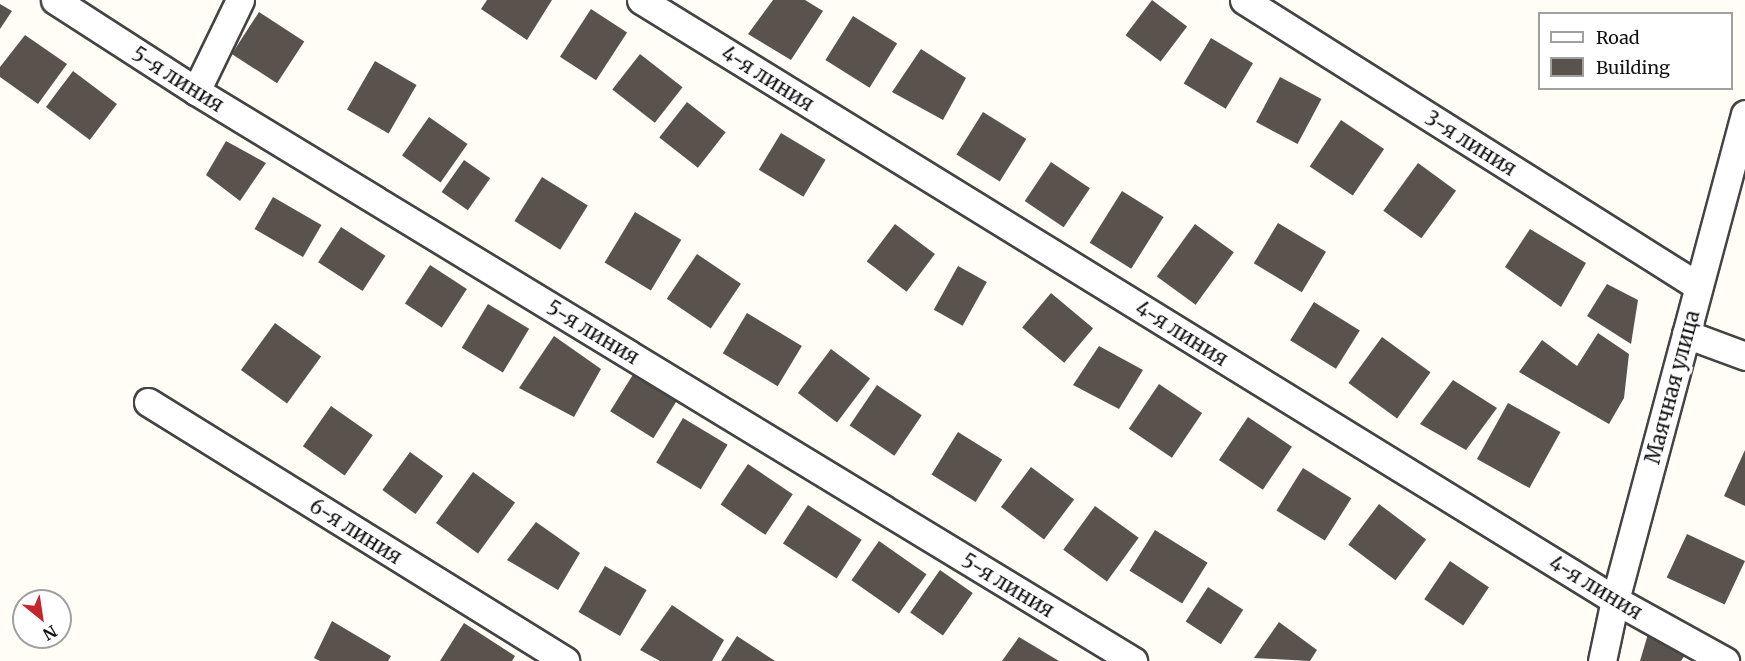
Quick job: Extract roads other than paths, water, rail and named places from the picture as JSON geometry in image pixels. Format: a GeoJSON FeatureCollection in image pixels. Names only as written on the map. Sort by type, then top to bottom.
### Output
{"type":"FeatureCollection","features":[{"type":"Feature","properties":{"kind":"street","name":"5-я линия"},"geometry":{"type":"LineString","coordinates":[[56,0],[196,91],[1133,661]]}},
{"type":"Feature","properties":{"kind":"street"},"geometry":{"type":"LineString","coordinates":[[196,91],[240,0]]}},
{"type":"Feature","properties":{"kind":"street","name":"4-я линия"},"geometry":{"type":"LineString","coordinates":[[641,0],[1615,600],[1725,661]]}},
{"type":"Feature","properties":{"kind":"street","name":"3-я линия"},"geometry":{"type":"LineString","coordinates":[[1244,0],[1698,286]]}},
{"type":"Feature","properties":{"kind":"street","name":"Маячная улица"},"geometry":{"type":"LineString","coordinates":[[1602,661],[1615,600],[1745,114]]}},
{"type":"Feature","properties":{"kind":"street"},"geometry":{"type":"LineString","coordinates":[[1686,334],[1745,356]]}},
{"type":"Feature","properties":{"kind":"street","name":"6-я линия"},"geometry":{"type":"LineString","coordinates":[[148,402],[565,661]]}}]}
